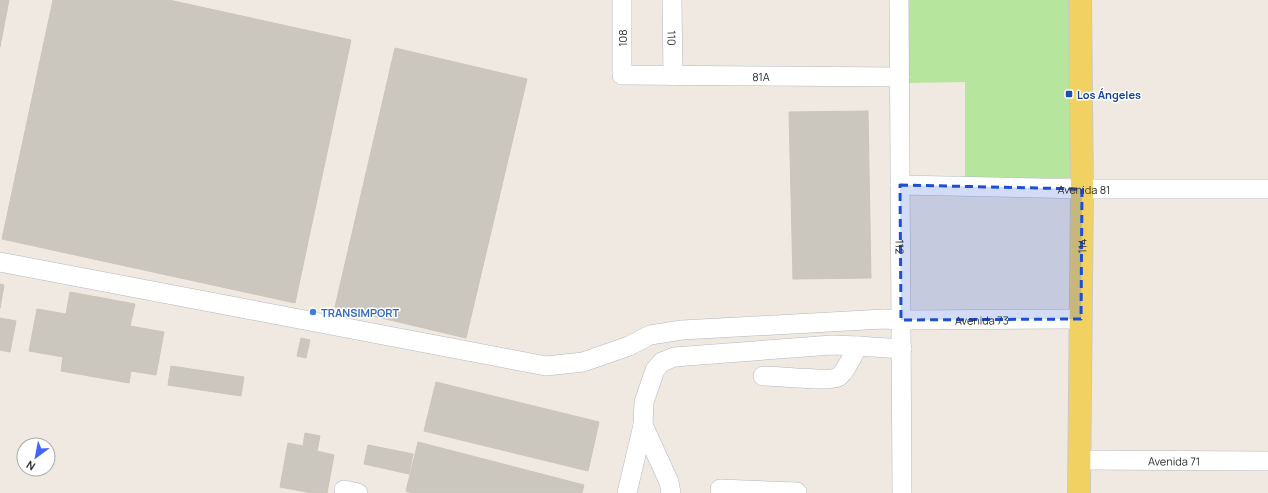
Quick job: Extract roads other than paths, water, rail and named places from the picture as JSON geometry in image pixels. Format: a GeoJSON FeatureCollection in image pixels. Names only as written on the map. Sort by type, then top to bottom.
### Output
{"type":"FeatureCollection","features":[{"type":"Feature","properties":{"kind":"main road","name":"114"},"geometry":{"type":"LineString","coordinates":[[1080,0],[1082,189],[1079,460],[1080,493]]}},
{"type":"Feature","properties":{"kind":"street","name":"108"},"geometry":{"type":"LineString","coordinates":[[622,0],[622,75]]}},
{"type":"Feature","properties":{"kind":"street","name":"110"},"geometry":{"type":"LineString","coordinates":[[672,0],[673,76]]}},
{"type":"Feature","properties":{"kind":"street","name":"112"},"geometry":{"type":"LineString","coordinates":[[899,0],[900,185],[892,319],[902,348],[902,493]]}},
{"type":"Feature","properties":{"kind":"street","name":"81A"},"geometry":{"type":"LineString","coordinates":[[622,75],[900,77]]}},
{"type":"Feature","properties":{"kind":"street","name":"Avenida 81"},"geometry":{"type":"LineString","coordinates":[[900,185],[1082,189],[1268,189]]}},
{"type":"Feature","properties":{"kind":"street","name":"Avenida 73"},"geometry":{"type":"LineString","coordinates":[[0,262],[546,366],[583,362],[630,346],[650,335],[682,330],[892,319],[1081,319]]}},
{"type":"Feature","properties":{"kind":"street"},"geometry":{"type":"LineString","coordinates":[[627,493],[643,425],[644,402],[655,370],[662,362],[674,357],[832,346],[902,348]]}},
{"type":"Feature","properties":{"kind":"street"},"geometry":{"type":"LineString","coordinates":[[763,376],[826,379],[837,378],[843,373],[858,346]]}},
{"type":"Feature","properties":{"kind":"street"},"geometry":{"type":"LineString","coordinates":[[643,425],[669,482],[671,493]]}},
{"type":"Feature","properties":{"kind":"street","name":"Avenida 71"},"geometry":{"type":"LineString","coordinates":[[1079,460],[1268,461]]}},
{"type":"Feature","properties":{"kind":"street"},"geometry":{"type":"LineString","coordinates":[[720,489],[797,493]]}},
{"type":"Feature","properties":{"kind":"place","name":"Los Ángeles"},"geometry":{"type":"Point","coordinates":[1069,94]}},
{"type":"Feature","properties":{"kind":"place","name":"TRANSIMPORT"},"geometry":{"type":"Point","coordinates":[313,312]}}]}
